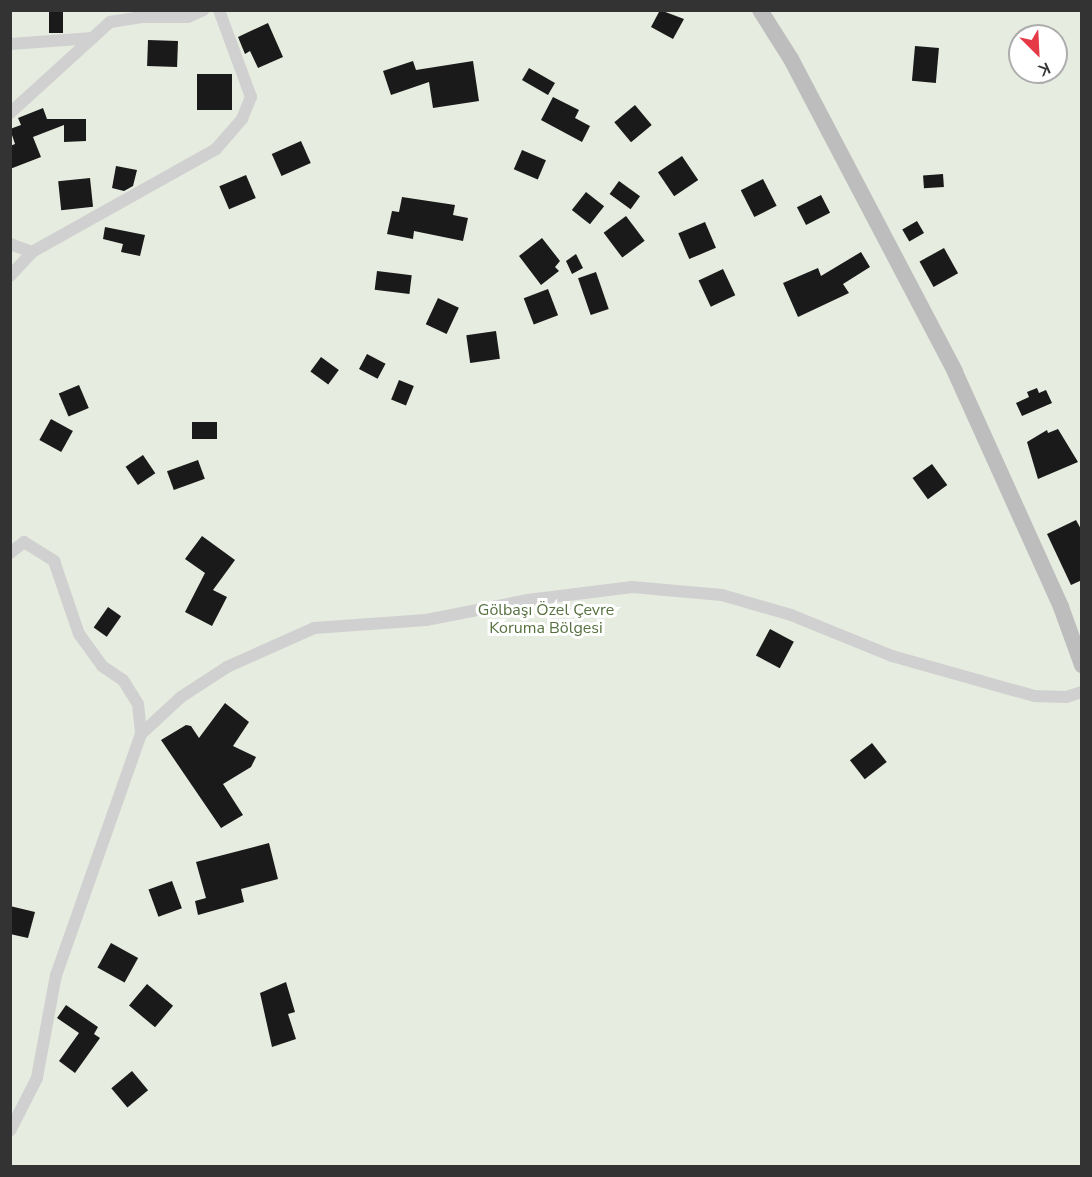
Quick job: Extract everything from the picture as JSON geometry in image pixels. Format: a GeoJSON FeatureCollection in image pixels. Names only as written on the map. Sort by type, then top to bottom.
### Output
{"type":"FeatureCollection","features":[{"type":"Feature","properties":{"kind":"street"},"geometry":{"type":"LineString","coordinates":[[10,113],[110,22],[167,14],[188,16],[204,10]]}},
{"type":"Feature","properties":{"kind":"street"},"geometry":{"type":"LineString","coordinates":[[10,276],[32,252],[216,149],[242,119],[251,97],[219,10]]}},
{"type":"Feature","properties":{"kind":"street"},"geometry":{"type":"LineString","coordinates":[[760,10],[791,59],[955,372],[1061,607],[1082,664]]}},
{"type":"Feature","properties":{"kind":"street"},"geometry":{"type":"LineString","coordinates":[[10,44],[93,38]]}},
{"type":"Feature","properties":{"kind":"street"},"geometry":{"type":"LineString","coordinates":[[10,244],[32,252]]}},
{"type":"Feature","properties":{"kind":"street"},"geometry":{"type":"LineString","coordinates":[[10,553],[24,542],[54,561],[79,634],[102,666],[123,680],[138,704],[141,734],[56,975],[37,1078],[10,1131]]}},
{"type":"Feature","properties":{"kind":"street"},"geometry":{"type":"LineString","coordinates":[[141,734],[181,697],[227,667],[314,628],[426,620],[528,600],[632,587],[722,595],[791,615],[892,656],[1034,696],[1066,697],[1082,692]]}},
{"type":"Feature","properties":{"kind":"green space","name":"Gölbaşı Özel Çevre Koruma Bölgesi"},"geometry":{"type":"Polygon","coordinates":[[[11,11],[1081,11],[1081,1166],[11,1166],[11,11]]]}},
{"type":"Feature","properties":{"kind":"building"},"geometry":{"type":"Polygon","coordinates":[[[49,10],[63,10],[63,33],[49,33],[49,10]]]}},
{"type":"Feature","properties":{"kind":"building"},"geometry":{"type":"Polygon","coordinates":[[[660,10],[684,19],[673,39],[651,27],[660,10]]]}},
{"type":"Feature","properties":{"kind":"building"},"geometry":{"type":"Polygon","coordinates":[[[268,23],[283,57],[258,68],[250,51],[245,54],[238,37],[268,23]]]}},
{"type":"Feature","properties":{"kind":"building"},"geometry":{"type":"Polygon","coordinates":[[[148,40],[178,41],[177,67],[147,66],[148,40]]]}},
{"type":"Feature","properties":{"kind":"building"},"geometry":{"type":"Polygon","coordinates":[[[915,46],[939,48],[936,83],[912,81],[915,46]]]}},
{"type":"Feature","properties":{"kind":"building"},"geometry":{"type":"Polygon","coordinates":[[[413,61],[416,70],[473,61],[479,101],[433,108],[429,82],[391,95],[383,71],[413,61]]]}},
{"type":"Feature","properties":{"kind":"building"},"geometry":{"type":"Polygon","coordinates":[[[529,68],[555,83],[548,95],[522,80],[529,68]]]}},
{"type":"Feature","properties":{"kind":"building"},"geometry":{"type":"Polygon","coordinates":[[[197,74],[232,74],[232,110],[197,110],[197,74]]]}},
{"type":"Feature","properties":{"kind":"building"},"geometry":{"type":"Polygon","coordinates":[[[553,97],[579,110],[575,118],[590,126],[582,142],[541,120],[553,97]]]}},
{"type":"Feature","properties":{"kind":"building"},"geometry":{"type":"Polygon","coordinates":[[[635,105],[652,125],[631,142],[614,122],[635,105]]]}},
{"type":"Feature","properties":{"kind":"building"},"geometry":{"type":"Polygon","coordinates":[[[43,108],[47,119],[86,119],[86,141],[64,142],[64,125],[33,137],[41,157],[10,169],[10,146],[15,144],[10,129],[21,125],[18,118],[43,108]]]}},
{"type":"Feature","properties":{"kind":"building"},"geometry":{"type":"Polygon","coordinates":[[[301,141],[311,163],[282,176],[272,154],[301,141]]]}},
{"type":"Feature","properties":{"kind":"building"},"geometry":{"type":"Polygon","coordinates":[[[522,150],[546,160],[538,179],[514,169],[522,150]]]}},
{"type":"Feature","properties":{"kind":"building"},"geometry":{"type":"Polygon","coordinates":[[[682,156],[698,180],[674,196],[658,172],[682,156]]]}},
{"type":"Feature","properties":{"kind":"building"},"geometry":{"type":"Polygon","coordinates":[[[116,166],[137,170],[133,186],[124,191],[112,188],[116,166]]]}},
{"type":"Feature","properties":{"kind":"building"},"geometry":{"type":"Polygon","coordinates":[[[943,174],[944,187],[924,188],[923,175],[943,174]]]}},
{"type":"Feature","properties":{"kind":"building"},"geometry":{"type":"Polygon","coordinates":[[[246,175],[256,198],[229,209],[219,186],[246,175]]]}},
{"type":"Feature","properties":{"kind":"building"},"geometry":{"type":"Polygon","coordinates":[[[90,178],[93,207],[61,210],[58,181],[90,178]]]}},
{"type":"Feature","properties":{"kind":"building"},"geometry":{"type":"Polygon","coordinates":[[[763,179],[777,206],[754,217],[741,190],[763,179]]]}},
{"type":"Feature","properties":{"kind":"building"},"geometry":{"type":"Polygon","coordinates":[[[619,181],[640,196],[631,209],[610,194],[619,181]]]}},
{"type":"Feature","properties":{"kind":"building"},"geometry":{"type":"Polygon","coordinates":[[[586,192],[604,206],[590,224],[572,210],[586,192]]]}},
{"type":"Feature","properties":{"kind":"building"},"geometry":{"type":"Polygon","coordinates":[[[821,195],[830,213],[806,225],[797,207],[821,195]]]}},
{"type":"Feature","properties":{"kind":"building"},"geometry":{"type":"Polygon","coordinates":[[[402,197],[455,205],[453,215],[468,218],[463,241],[414,231],[413,239],[387,234],[392,211],[399,212],[402,197]]]}},
{"type":"Feature","properties":{"kind":"building"},"geometry":{"type":"Polygon","coordinates":[[[626,216],[645,241],[622,258],[604,233],[626,216]]]}},
{"type":"Feature","properties":{"kind":"building"},"geometry":{"type":"Polygon","coordinates":[[[917,221],[924,233],[909,242],[902,230],[917,221]]]}},
{"type":"Feature","properties":{"kind":"building"},"geometry":{"type":"Polygon","coordinates":[[[705,222],[716,248],[689,259],[678,233],[705,222]]]}},
{"type":"Feature","properties":{"kind":"building"},"geometry":{"type":"Polygon","coordinates":[[[105,227],[145,235],[140,256],[121,252],[123,244],[103,239],[105,227]]]}},
{"type":"Feature","properties":{"kind":"building"},"geometry":{"type":"Polygon","coordinates":[[[542,238],[560,261],[555,267],[559,271],[541,285],[519,256],[542,238]]]}},
{"type":"Feature","properties":{"kind":"building"},"geometry":{"type":"Polygon","coordinates":[[[944,248],[958,273],[934,287],[920,262],[944,248]]]}},
{"type":"Feature","properties":{"kind":"building"},"geometry":{"type":"Polygon","coordinates":[[[861,252],[870,267],[843,284],[849,293],[798,317],[783,283],[818,268],[821,276],[861,252]]]}},
{"type":"Feature","properties":{"kind":"building"},"geometry":{"type":"Polygon","coordinates":[[[576,254],[583,268],[572,274],[566,261],[576,254]]]}},
{"type":"Feature","properties":{"kind":"building"},"geometry":{"type":"Polygon","coordinates":[[[723,269],[735,295],[711,307],[699,280],[723,269]]]}},
{"type":"Feature","properties":{"kind":"building"},"geometry":{"type":"Polygon","coordinates":[[[377,271],[412,275],[409,294],[375,290],[377,271]]]}},
{"type":"Feature","properties":{"kind":"building"},"geometry":{"type":"Polygon","coordinates":[[[596,272],[609,309],[591,315],[578,278],[596,272]]]}},
{"type":"Feature","properties":{"kind":"building"},"geometry":{"type":"Polygon","coordinates":[[[548,289],[558,315],[534,324],[524,298],[548,289]]]}},
{"type":"Feature","properties":{"kind":"building"},"geometry":{"type":"Polygon","coordinates":[[[438,298],[459,308],[447,334],[426,324],[438,298]]]}},
{"type":"Feature","properties":{"kind":"building"},"geometry":{"type":"Polygon","coordinates":[[[496,331],[500,359],[470,363],[466,335],[496,331]]]}},
{"type":"Feature","properties":{"kind":"building"},"geometry":{"type":"Polygon","coordinates":[[[367,354],[386,364],[378,379],[359,369],[367,354]]]}},
{"type":"Feature","properties":{"kind":"building"},"geometry":{"type":"Polygon","coordinates":[[[321,357],[339,370],[328,384],[310,372],[321,357]]]}},
{"type":"Feature","properties":{"kind":"building"},"geometry":{"type":"Polygon","coordinates":[[[399,380],[414,386],[406,405],[391,399],[399,380]]]}},
{"type":"Feature","properties":{"kind":"building"},"geometry":{"type":"Polygon","coordinates":[[[79,385],[89,408],[69,417],[59,394],[79,385]]]}},
{"type":"Feature","properties":{"kind":"building"},"geometry":{"type":"Polygon","coordinates":[[[1037,388],[1039,393],[1046,390],[1052,403],[1022,416],[1016,403],[1029,397],[1027,392],[1037,388]]]}},
{"type":"Feature","properties":{"kind":"building"},"geometry":{"type":"Polygon","coordinates":[[[51,419],[73,431],[61,452],[39,440],[51,419]]]}},
{"type":"Feature","properties":{"kind":"building"},"geometry":{"type":"Polygon","coordinates":[[[192,422],[217,422],[217,439],[192,439],[192,422]]]}},
{"type":"Feature","properties":{"kind":"building"},"geometry":{"type":"Polygon","coordinates":[[[1058,429],[1078,462],[1038,479],[1027,442],[1047,430],[1048,433],[1058,429]]]}},
{"type":"Feature","properties":{"kind":"building"},"geometry":{"type":"Polygon","coordinates":[[[143,455],[155,473],[138,485],[126,467],[143,455]]]}},
{"type":"Feature","properties":{"kind":"building"},"geometry":{"type":"Polygon","coordinates":[[[198,460],[205,479],[174,490],[167,471],[198,460]]]}},
{"type":"Feature","properties":{"kind":"building"},"geometry":{"type":"Polygon","coordinates":[[[932,464],[947,485],[928,499],[913,478],[932,464]]]}},
{"type":"Feature","properties":{"kind":"building"},"geometry":{"type":"Polygon","coordinates":[[[1076,520],[1082,531],[1082,580],[1071,585],[1047,534],[1076,520]]]}},
{"type":"Feature","properties":{"kind":"building"},"geometry":{"type":"Polygon","coordinates":[[[202,536],[235,560],[213,590],[227,597],[212,626],[185,612],[205,573],[185,559],[202,536]]]}},
{"type":"Feature","properties":{"kind":"building"},"geometry":{"type":"Polygon","coordinates":[[[108,607],[121,616],[107,637],[94,627],[108,607]]]}},
{"type":"Feature","properties":{"kind":"building"},"geometry":{"type":"Polygon","coordinates":[[[770,629],[794,642],[780,668],[756,655],[770,629]]]}},
{"type":"Feature","properties":{"kind":"building"},"geometry":{"type":"Polygon","coordinates":[[[225,703],[249,722],[233,746],[256,757],[251,767],[223,784],[243,815],[221,828],[161,740],[186,725],[191,726],[199,738],[225,703]]]}},
{"type":"Feature","properties":{"kind":"building"},"geometry":{"type":"Polygon","coordinates":[[[872,743],[887,762],[865,779],[850,760],[872,743]]]}},
{"type":"Feature","properties":{"kind":"building"},"geometry":{"type":"Polygon","coordinates":[[[269,843],[278,879],[241,889],[244,902],[198,915],[195,901],[206,898],[196,862],[269,843]]]}},
{"type":"Feature","properties":{"kind":"building"},"geometry":{"type":"Polygon","coordinates":[[[172,881],[182,908],[158,917],[149,890],[172,881]]]}},
{"type":"Feature","properties":{"kind":"building"},"geometry":{"type":"Polygon","coordinates":[[[10,906],[35,912],[28,938],[10,934],[10,906]]]}},
{"type":"Feature","properties":{"kind":"building"},"geometry":{"type":"Polygon","coordinates":[[[111,943],[138,958],[125,983],[97,967],[111,943]]]}},
{"type":"Feature","properties":{"kind":"building"},"geometry":{"type":"Polygon","coordinates":[[[286,982],[295,1012],[288,1014],[296,1039],[272,1047],[260,993],[286,982]]]}},
{"type":"Feature","properties":{"kind":"building"},"geometry":{"type":"Polygon","coordinates":[[[147,984],[173,1006],[155,1027],[129,1005],[147,984]]]}},
{"type":"Feature","properties":{"kind":"building"},"geometry":{"type":"Polygon","coordinates":[[[66,1005],[98,1027],[94,1034],[100,1038],[75,1073],[59,1061],[79,1033],[57,1018],[66,1005]]]}},
{"type":"Feature","properties":{"kind":"building"},"geometry":{"type":"Polygon","coordinates":[[[132,1071],[148,1090],[127,1108],[111,1088],[132,1071]]]}}]}
